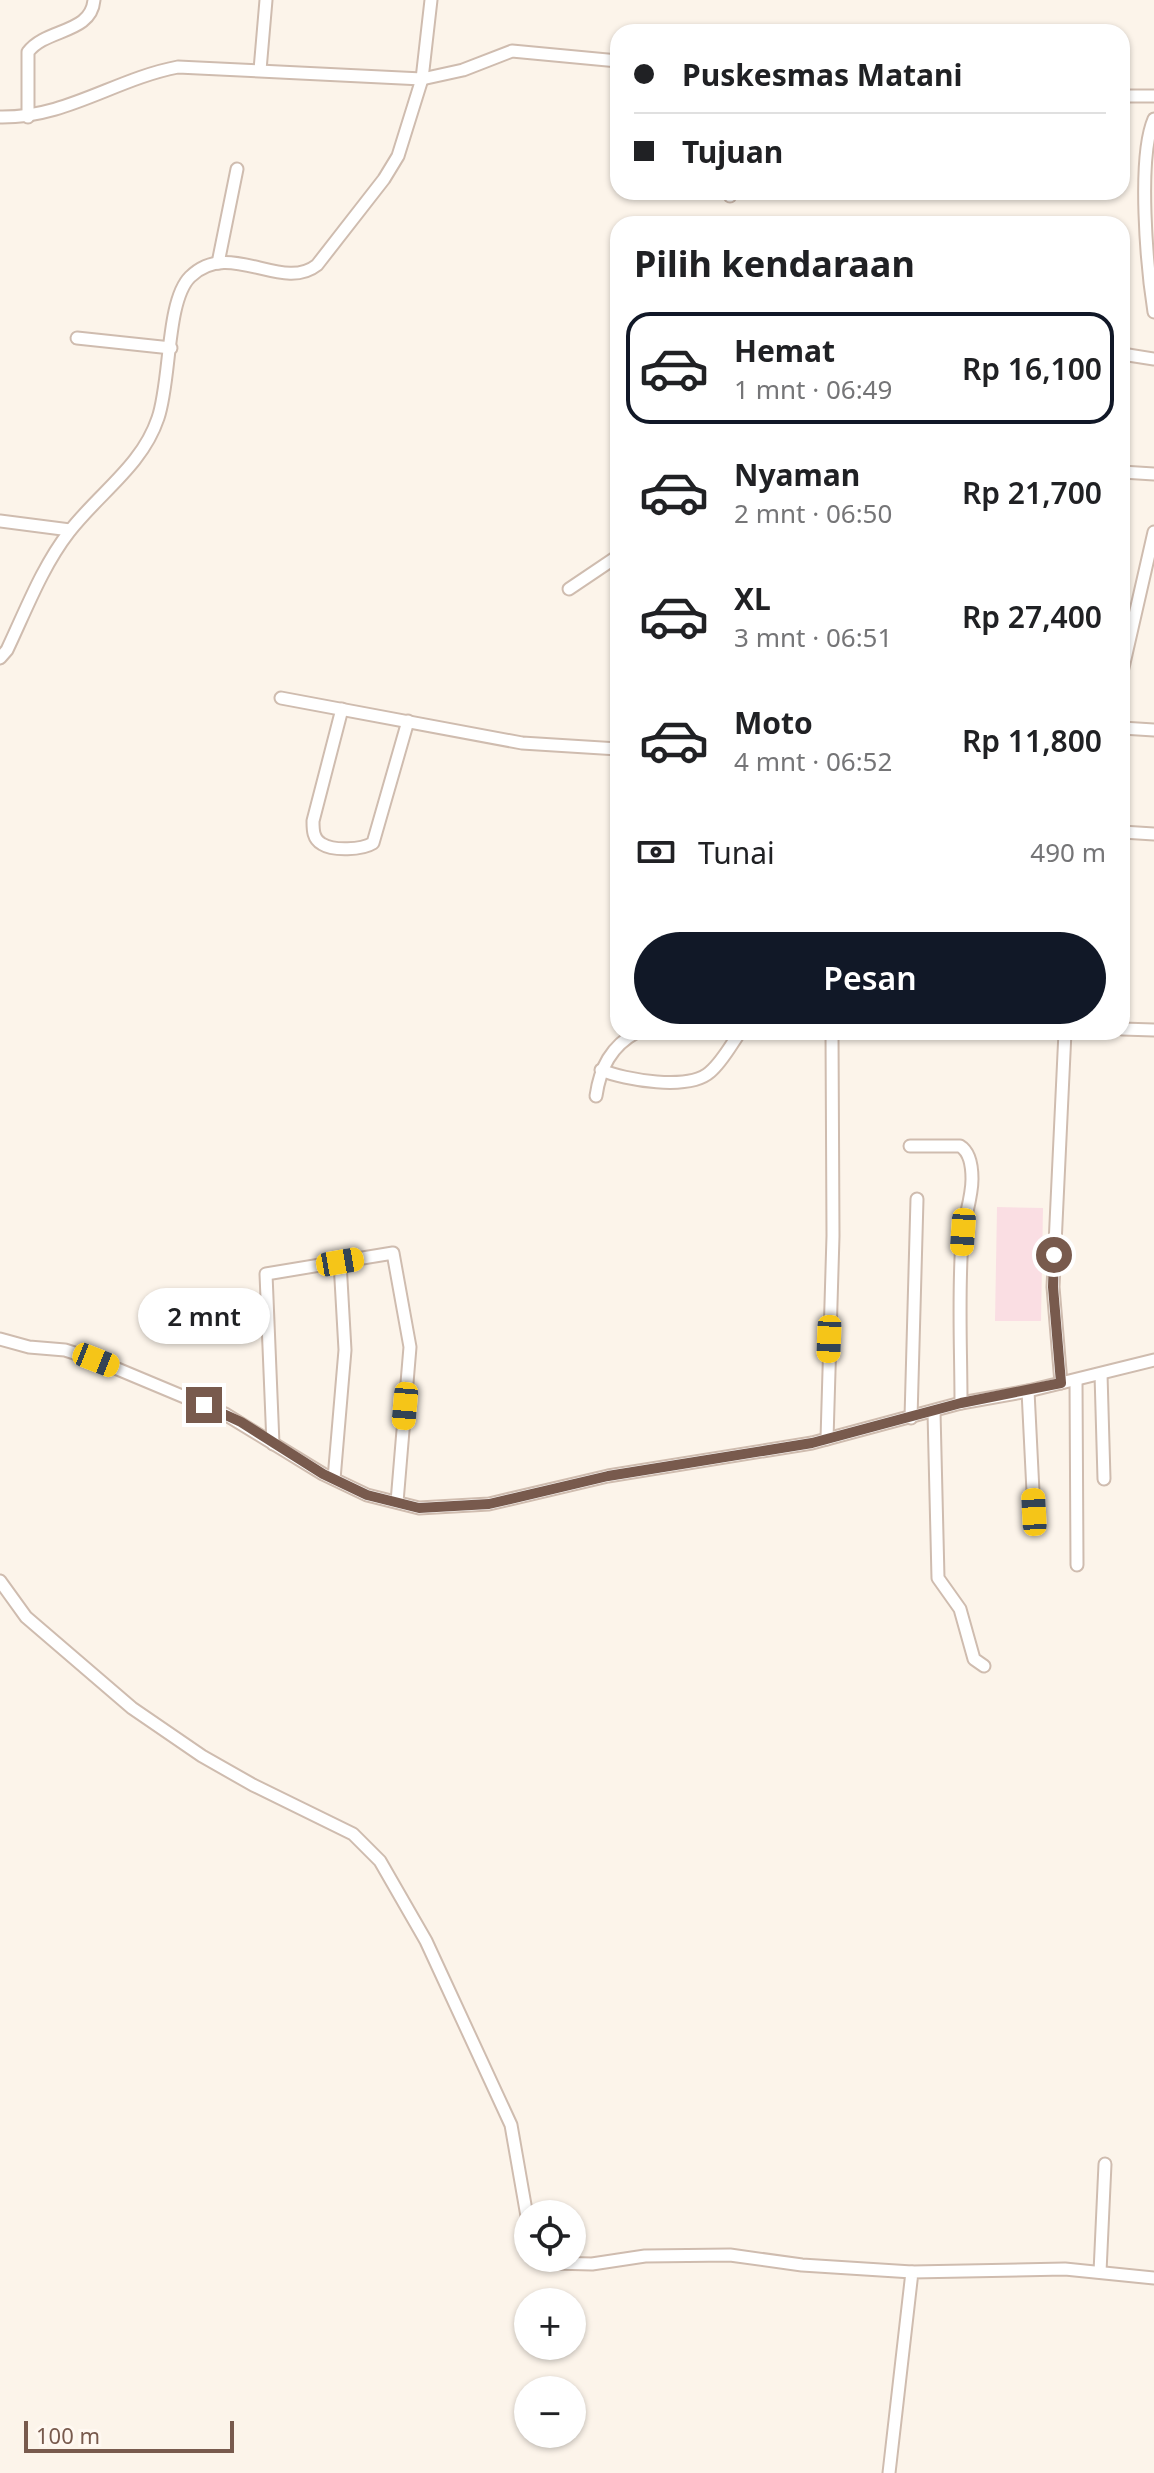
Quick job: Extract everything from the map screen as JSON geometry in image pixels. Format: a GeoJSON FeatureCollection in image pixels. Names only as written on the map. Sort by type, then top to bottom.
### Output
{"type":"FeatureCollection","features":[{"type":"Feature","properties":{"kind":"street"},"geometry":{"type":"LineString","coordinates":[[28,117],[28,52],[39,42],[85,20],[93,10],[94,0]]}},
{"type":"Feature","properties":{"kind":"street"},"geometry":{"type":"LineString","coordinates":[[260,70],[266,0]]}},
{"type":"Feature","properties":{"kind":"street"},"geometry":{"type":"LineString","coordinates":[[0,658],[7,650],[46,565],[70,530],[130,468],[147,443],[166,389],[179,293],[190,277],[218,263],[244,263],[292,274],[309,271],[317,265],[384,179],[398,156],[422,79],[431,0]]}},
{"type":"Feature","properties":{"kind":"street"},"geometry":{"type":"LineString","coordinates":[[0,117],[28,117],[54,111],[154,72],[178,67],[422,79],[463,70],[512,51],[610,60]]}},
{"type":"Feature","properties":{"kind":"street"},"geometry":{"type":"LineString","coordinates":[[1130,96],[1154,96]]}},
{"type":"Feature","properties":{"kind":"street"},"geometry":{"type":"LineString","coordinates":[[1154,119],[1149,138],[1146,185],[1147,266],[1154,312]]}},
{"type":"Feature","properties":{"kind":"street"},"geometry":{"type":"LineString","coordinates":[[218,263],[237,169]]}},
{"type":"Feature","properties":{"kind":"street"},"geometry":{"type":"LineString","coordinates":[[77,338],[171,348]]}},
{"type":"Feature","properties":{"kind":"street"},"geometry":{"type":"LineString","coordinates":[[1130,355],[1154,359]]}},
{"type":"Feature","properties":{"kind":"street"},"geometry":{"type":"LineString","coordinates":[[1130,472],[1154,474]]}},
{"type":"Feature","properties":{"kind":"street"},"geometry":{"type":"LineString","coordinates":[[0,521],[70,530]]}},
{"type":"Feature","properties":{"kind":"street"},"geometry":{"type":"LineString","coordinates":[[1130,637],[1154,532]]}},
{"type":"Feature","properties":{"kind":"street"},"geometry":{"type":"LineString","coordinates":[[569,589],[610,561]]}},
{"type":"Feature","properties":{"kind":"street"},"geometry":{"type":"LineString","coordinates":[[281,698],[522,743],[610,748]]}},
{"type":"Feature","properties":{"kind":"street"},"geometry":{"type":"LineString","coordinates":[[342,709],[313,821],[313,833],[320,844],[333,848],[361,847],[373,843],[408,721]]}},
{"type":"Feature","properties":{"kind":"street"},"geometry":{"type":"LineString","coordinates":[[1130,728],[1154,730]]}},
{"type":"Feature","properties":{"kind":"street"},"geometry":{"type":"LineString","coordinates":[[1130,833],[1152,835]]}},
{"type":"Feature","properties":{"kind":"street"},"geometry":{"type":"LineString","coordinates":[[1130,1029],[1154,1030]]}},
{"type":"Feature","properties":{"kind":"street"},"geometry":{"type":"LineString","coordinates":[[596,1096],[601,1070],[627,1040]]}},
{"type":"Feature","properties":{"kind":"street"},"geometry":{"type":"LineString","coordinates":[[601,1070],[614,1075],[673,1082],[698,1079],[710,1072],[734,1040]]}},
{"type":"Feature","properties":{"kind":"street"},"geometry":{"type":"LineString","coordinates":[[827,1439],[833,1236],[832,1040]]}},
{"type":"Feature","properties":{"kind":"street"},"geometry":{"type":"LineString","coordinates":[[1061,1383],[1053,1287],[1065,1040]]}},
{"type":"Feature","properties":{"kind":"street"},"geometry":{"type":"LineString","coordinates":[[910,1146],[960,1146],[968,1155],[972,1174],[960,1269],[961,1403]]}},
{"type":"Feature","properties":{"kind":"street"},"geometry":{"type":"LineString","coordinates":[[911,1418],[917,1199]]}},
{"type":"Feature","properties":{"kind":"street"},"geometry":{"type":"LineString","coordinates":[[273,1444],[266,1274],[393,1253],[410,1347],[397,1502]]}},
{"type":"Feature","properties":{"kind":"street"},"geometry":{"type":"LineString","coordinates":[[334,1479],[345,1350],[340,1262]]}},
{"type":"Feature","properties":{"kind":"street"},"geometry":{"type":"LineString","coordinates":[[0,1339],[29,1347],[65,1350],[96,1360],[225,1414],[334,1479],[367,1495],[419,1508],[489,1504],[608,1476],[827,1439],[961,1403],[1028,1391],[1154,1360]]}},
{"type":"Feature","properties":{"kind":"street"},"geometry":{"type":"LineString","coordinates":[[1101,1374],[1104,1479]]}},
{"type":"Feature","properties":{"kind":"street"},"geometry":{"type":"LineString","coordinates":[[1076,1380],[1077,1565]]}},
{"type":"Feature","properties":{"kind":"street"},"geometry":{"type":"LineString","coordinates":[[1028,1391],[1034,1512]]}},
{"type":"Feature","properties":{"kind":"street"},"geometry":{"type":"LineString","coordinates":[[934,1412],[938,1578],[960,1609],[974,1659],[984,1666]]}},
{"type":"Feature","properties":{"kind":"street"},"geometry":{"type":"LineString","coordinates":[[0,1581],[26,1617],[132,1708],[202,1756],[353,1834],[380,1861],[426,1941],[511,2125],[524,2200]]}},
{"type":"Feature","properties":{"kind":"street"},"geometry":{"type":"LineString","coordinates":[[1100,2272],[1105,2164]]}},
{"type":"Feature","properties":{"kind":"street"},"geometry":{"type":"LineString","coordinates":[[586,2264],[645,2256],[730,2255],[802,2265],[912,2272],[1051,2269],[1154,2278]]}},
{"type":"Feature","properties":{"kind":"street"},"geometry":{"type":"LineString","coordinates":[[889,2473],[912,2272]]}},
{"type":"Feature","properties":{"kind":"shaded area"},"geometry":{"type":"Polygon","coordinates":[[[997,1207],[1043,1208],[1041,1321],[995,1321],[997,1207]]]}},
{"type":"Feature","properties":{"kind":"route"},"geometry":{"type":"LineString","coordinates":[[204,1405],[241,1422],[323,1474],[367,1495],[419,1508],[489,1504],[608,1476],[812,1443],[961,1403],[1061,1383],[1053,1287],[1054,1255]]}}]}
